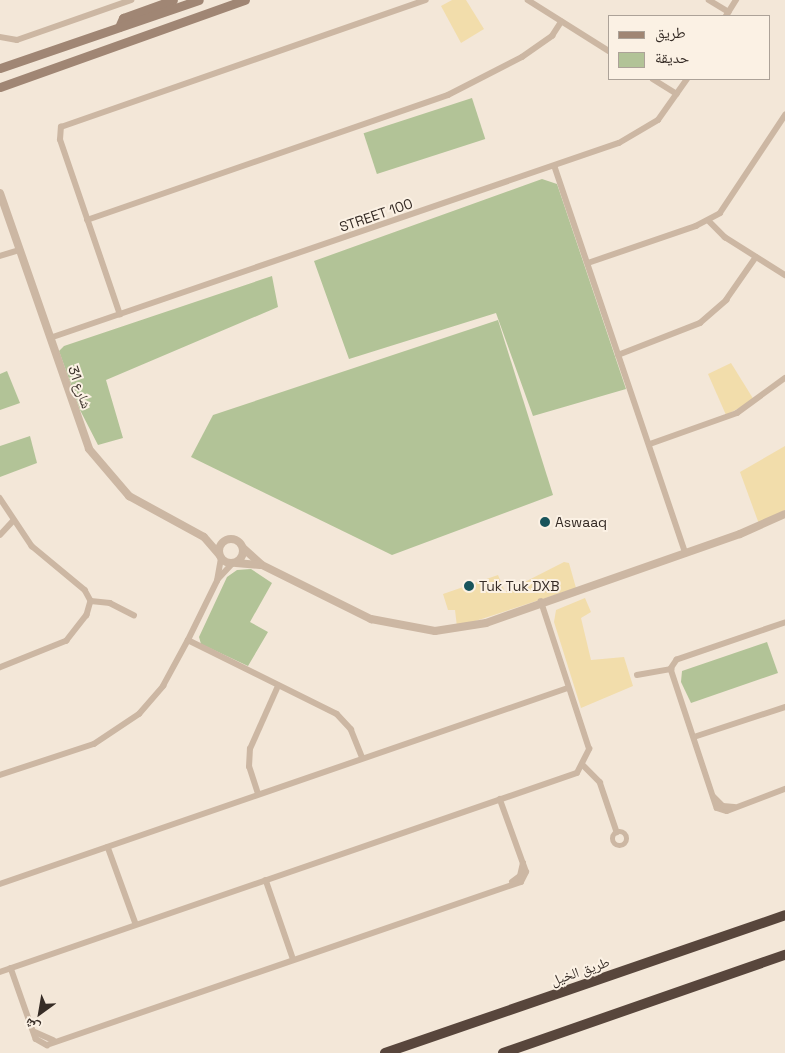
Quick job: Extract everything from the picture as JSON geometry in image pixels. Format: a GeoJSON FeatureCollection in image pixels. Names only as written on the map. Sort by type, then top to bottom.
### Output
{"type":"FeatureCollection","features":[{"type":"Feature","properties":{"kind":"highway","name":"طريق الخيل"},"geometry":{"type":"LineString","coordinates":[[385,1053],[785,916]]}},
{"type":"Feature","properties":{"kind":"highway"},"geometry":{"type":"LineString","coordinates":[[503,1053],[785,955]]}},
{"type":"Feature","properties":{"kind":"main road"},"geometry":{"type":"LineString","coordinates":[[119,28],[123,18],[173,0]]}},
{"type":"Feature","properties":{"kind":"main road"},"geometry":{"type":"LineString","coordinates":[[0,68],[199,0]]}},
{"type":"Feature","properties":{"kind":"main road"},"geometry":{"type":"LineString","coordinates":[[0,86],[245,0]]}},
{"type":"Feature","properties":{"kind":"street"},"geometry":{"type":"LineString","coordinates":[[0,37],[17,40],[131,0]]}},
{"type":"Feature","properties":{"kind":"street"},"geometry":{"type":"LineString","coordinates":[[120,315],[60,140],[61,128],[426,0]]}},
{"type":"Feature","properties":{"kind":"street"},"geometry":{"type":"LineString","coordinates":[[528,0],[608,50]]}},
{"type":"Feature","properties":{"kind":"street"},"geometry":{"type":"LineString","coordinates":[[709,0],[728,14],[736,0]]}},
{"type":"Feature","properties":{"kind":"street"},"geometry":{"type":"LineString","coordinates":[[87,220],[448,95],[522,57],[552,36],[561,22]]}},
{"type":"Feature","properties":{"kind":"street"},"geometry":{"type":"LineString","coordinates":[[655,80],[677,94]]}},
{"type":"Feature","properties":{"kind":"street","name":"STREET 100"},"geometry":{"type":"LineString","coordinates":[[50,338],[555,167],[646,130],[677,94],[686,80]]}},
{"type":"Feature","properties":{"kind":"street"},"geometry":{"type":"LineString","coordinates":[[588,263],[709,221],[729,203],[785,115]]}},
{"type":"Feature","properties":{"kind":"street"},"geometry":{"type":"LineString","coordinates":[[555,167],[686,553]]}},
{"type":"Feature","properties":{"kind":"street","name":"شارع 31"},"geometry":{"type":"LineString","coordinates":[[0,193],[81,430],[100,466],[129,496],[204,537],[220,556],[234,563]]}},
{"type":"Feature","properties":{"kind":"street"},"geometry":{"type":"LineString","coordinates":[[709,221],[756,257],[785,275]]}},
{"type":"Feature","properties":{"kind":"street"},"geometry":{"type":"LineString","coordinates":[[0,256],[20,250]]}},
{"type":"Feature","properties":{"kind":"street"},"geometry":{"type":"LineString","coordinates":[[618,355],[700,323],[726,300],[756,257]]}},
{"type":"Feature","properties":{"kind":"street"},"geometry":{"type":"LineString","coordinates":[[650,444],[737,413],[785,378]]}},
{"type":"Feature","properties":{"kind":"street"},"geometry":{"type":"LineString","coordinates":[[0,498],[13,522],[48,562],[86,590],[91,601],[87,615],[67,641],[0,668]]}},
{"type":"Feature","properties":{"kind":"street"},"geometry":{"type":"LineString","coordinates":[[217,581],[220,556],[226,539],[236,540],[262,565],[370,619],[409,630],[460,629],[686,553],[785,514]]}},
{"type":"Feature","properties":{"kind":"street"},"geometry":{"type":"LineString","coordinates":[[0,535],[13,522]]}},
{"type":"Feature","properties":{"kind":"street","name":"شارع 31"},"geometry":{"type":"LineString","coordinates":[[204,537],[226,539]]}},
{"type":"Feature","properties":{"kind":"street"},"geometry":{"type":"LineString","coordinates":[[0,775],[94,744],[125,725],[163,686],[217,581],[234,563],[243,548]]}},
{"type":"Feature","properties":{"kind":"street"},"geometry":{"type":"LineString","coordinates":[[234,563],[262,565]]}},
{"type":"Feature","properties":{"kind":"street"},"geometry":{"type":"LineString","coordinates":[[91,601],[110,603],[134,615]]}},
{"type":"Feature","properties":{"kind":"street"},"geometry":{"type":"LineString","coordinates":[[541,602],[589,749],[584,766]]}},
{"type":"Feature","properties":{"kind":"street"},"geometry":{"type":"LineString","coordinates":[[785,623],[676,660],[671,669],[713,795],[720,810],[785,790]]}},
{"type":"Feature","properties":{"kind":"street"},"geometry":{"type":"LineString","coordinates":[[188,640],[345,720],[363,758]]}},
{"type":"Feature","properties":{"kind":"street"},"geometry":{"type":"LineString","coordinates":[[637,675],[671,669]]}},
{"type":"Feature","properties":{"kind":"street"},"geometry":{"type":"LineString","coordinates":[[258,794],[249,767],[250,749],[278,686]]}},
{"type":"Feature","properties":{"kind":"street"},"geometry":{"type":"LineString","coordinates":[[0,884],[568,688]]}},
{"type":"Feature","properties":{"kind":"street"},"geometry":{"type":"LineString","coordinates":[[694,737],[785,706]]}},
{"type":"Feature","properties":{"kind":"street"},"geometry":{"type":"LineString","coordinates":[[0,972],[500,800],[584,766]]}},
{"type":"Feature","properties":{"kind":"street"},"geometry":{"type":"LineString","coordinates":[[584,766],[600,782],[617,832]]}},
{"type":"Feature","properties":{"kind":"street"},"geometry":{"type":"LineString","coordinates":[[11,968],[41,1044],[508,885],[524,879],[522,863],[500,800]]}},
{"type":"Feature","properties":{"kind":"street"},"geometry":{"type":"LineString","coordinates":[[108,847],[136,924]]}},
{"type":"Feature","properties":{"kind":"street"},"geometry":{"type":"LineString","coordinates":[[266,880],[293,958]]}},
{"type":"Feature","properties":{"kind":"green space"},"geometry":{"type":"Polygon","coordinates":[[[472,98],[485,139],[377,174],[364,133],[472,98]]]}},
{"type":"Feature","properties":{"kind":"green space"},"geometry":{"type":"Polygon","coordinates":[[[542,179],[557,184],[626,389],[533,416],[496,313],[349,359],[314,261],[542,179]]]}},
{"type":"Feature","properties":{"kind":"green space"},"geometry":{"type":"Polygon","coordinates":[[[272,276],[278,307],[106,380],[123,438],[98,445],[80,410],[59,351],[64,346],[272,276]]]}},
{"type":"Feature","properties":{"kind":"green space"},"geometry":{"type":"Polygon","coordinates":[[[498,320],[553,495],[392,555],[191,457],[213,415],[498,320]]]}},
{"type":"Feature","properties":{"kind":"green space"},"geometry":{"type":"Polygon","coordinates":[[[7,371],[20,403],[0,410],[0,374],[7,371]]]}},
{"type":"Feature","properties":{"kind":"green space"},"geometry":{"type":"Polygon","coordinates":[[[30,436],[37,463],[0,477],[0,446],[30,436]]]}},
{"type":"Feature","properties":{"kind":"green space"},"geometry":{"type":"Polygon","coordinates":[[[251,569],[272,583],[250,622],[268,632],[248,666],[201,644],[199,637],[227,577],[237,570],[251,569]]]}},
{"type":"Feature","properties":{"kind":"green space"},"geometry":{"type":"Polygon","coordinates":[[[767,642],[778,673],[691,703],[681,682],[682,671],[767,642]]]}},
{"type":"Feature","properties":{"kind":"sand"},"geometry":{"type":"Polygon","coordinates":[[[452,0],[466,0],[484,29],[461,43],[441,6],[452,0]]]}},
{"type":"Feature","properties":{"kind":"sand"},"geometry":{"type":"Polygon","coordinates":[[[731,363],[754,400],[726,415],[708,374],[731,363]]]}},
{"type":"Feature","properties":{"kind":"sand"},"geometry":{"type":"Polygon","coordinates":[[[785,446],[785,510],[759,524],[740,472],[785,446]]]}},
{"type":"Feature","properties":{"kind":"sand"},"geometry":{"type":"Polygon","coordinates":[[[564,562],[569,563],[576,588],[457,627],[455,610],[448,610],[443,594],[498,575],[505,592],[564,562]]]}},
{"type":"Feature","properties":{"kind":"sand"},"geometry":{"type":"Polygon","coordinates":[[[585,598],[591,612],[581,618],[591,660],[624,657],[633,686],[581,708],[554,622],[556,610],[585,598]]]}},
{"type":"Feature","properties":{"kind":"place","name":"Aswaaq"},"geometry":{"type":"Point","coordinates":[545,522]}},
{"type":"Feature","properties":{"kind":"place","name":"Tuk Tuk DXB"},"geometry":{"type":"Point","coordinates":[469,586]}}]}
